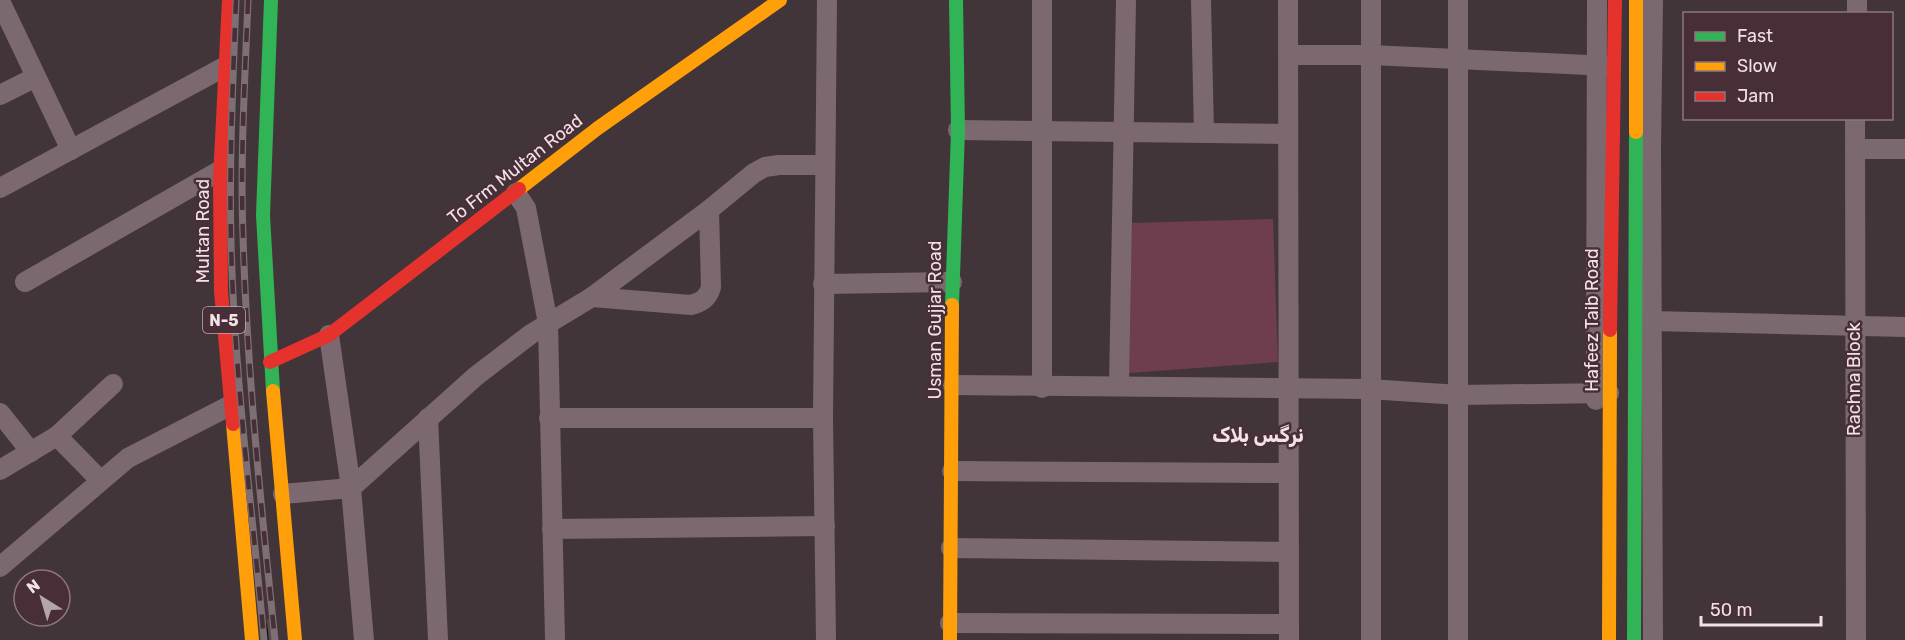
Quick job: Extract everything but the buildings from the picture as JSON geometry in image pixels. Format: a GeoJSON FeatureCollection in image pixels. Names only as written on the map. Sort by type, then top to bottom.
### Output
{"type":"FeatureCollection","features":[{"type":"Feature","properties":{"kind":"street","name":"Multan Road"},"geometry":{"type":"LineString","coordinates":[[229,0],[221,170],[221,291],[252,640]]}},
{"type":"Feature","properties":{"kind":"street","name":"N-5"},"geometry":{"type":"LineString","coordinates":[[271,0],[263,215],[270,362],[284,494],[295,640]]}},
{"type":"Feature","properties":{"kind":"street","name":"To Frm Multan Road"},"geometry":{"type":"LineString","coordinates":[[270,362],[329,335],[598,128],[780,0]]}},
{"type":"Feature","properties":{"kind":"street"},"geometry":{"type":"LineString","coordinates":[[826,0],[823,284],[826,640]]}},
{"type":"Feature","properties":{"kind":"street","name":"Usman Gujjar Road"},"geometry":{"type":"LineString","coordinates":[[950,631],[952,282],[958,130],[956,0]]}},
{"type":"Feature","properties":{"kind":"street"},"geometry":{"type":"LineString","coordinates":[[1042,0],[1042,387]]}},
{"type":"Feature","properties":{"kind":"street"},"geometry":{"type":"LineString","coordinates":[[1119,386],[1126,0]]}},
{"type":"Feature","properties":{"kind":"street"},"geometry":{"type":"LineString","coordinates":[[1201,0],[1204,133]]}},
{"type":"Feature","properties":{"kind":"street"},"geometry":{"type":"LineString","coordinates":[[950,631],[1289,632],[1288,0]]}},
{"type":"Feature","properties":{"kind":"street"},"geometry":{"type":"LineString","coordinates":[[1371,0],[1369,389],[1371,640]]}},
{"type":"Feature","properties":{"kind":"street"},"geometry":{"type":"LineString","coordinates":[[1458,0],[1458,640]]}},
{"type":"Feature","properties":{"kind":"street"},"geometry":{"type":"LineString","coordinates":[[1597,0],[1605,66],[1603,393],[1598,640]]}},
{"type":"Feature","properties":{"kind":"street"},"geometry":{"type":"LineString","coordinates":[[1605,66],[1615,0]]}},
{"type":"Feature","properties":{"kind":"street"},"geometry":{"type":"LineString","coordinates":[[1636,0],[1646,308],[1653,640]]}},
{"type":"Feature","properties":{"kind":"street"},"geometry":{"type":"LineString","coordinates":[[1634,640],[1646,308],[1653,0]]}},
{"type":"Feature","properties":{"kind":"street"},"geometry":{"type":"LineString","coordinates":[[0,1],[71,150]]}},
{"type":"Feature","properties":{"kind":"street"},"geometry":{"type":"LineString","coordinates":[[1288,55],[1371,55],[1458,61],[1605,66]]}},
{"type":"Feature","properties":{"kind":"street"},"geometry":{"type":"LineString","coordinates":[[0,188],[226,66]]}},
{"type":"Feature","properties":{"kind":"street"},"geometry":{"type":"LineString","coordinates":[[0,95],[36,77]]}},
{"type":"Feature","properties":{"kind":"street","name":"Rachna Block"},"geometry":{"type":"LineString","coordinates":[[1855,120],[1853,326],[1856,640]]}},
{"type":"Feature","properties":{"kind":"street"},"geometry":{"type":"LineString","coordinates":[[958,130],[1288,134]]}},
{"type":"Feature","properties":{"kind":"street"},"geometry":{"type":"LineString","coordinates":[[1855,149],[1905,149]]}},
{"type":"Feature","properties":{"kind":"street"},"geometry":{"type":"LineString","coordinates":[[284,494],[351,488],[476,376],[548,323],[592,297],[765,167],[824,165]]}},
{"type":"Feature","properties":{"kind":"street"},"geometry":{"type":"LineString","coordinates":[[25,282],[221,170]]}},
{"type":"Feature","properties":{"kind":"street"},"geometry":{"type":"LineString","coordinates":[[516,193],[526,208],[548,323],[555,640]]}},
{"type":"Feature","properties":{"kind":"street"},"geometry":{"type":"LineString","coordinates":[[592,297],[691,305],[700,303],[711,287],[709,210]]}},
{"type":"Feature","properties":{"kind":"street"},"geometry":{"type":"LineString","coordinates":[[823,284],[952,282]]}},
{"type":"Feature","properties":{"kind":"street"},"geometry":{"type":"LineString","coordinates":[[1646,308],[1853,326],[1905,327]]}},
{"type":"Feature","properties":{"kind":"street"},"geometry":{"type":"LineString","coordinates":[[329,335],[351,488],[364,640]]}},
{"type":"Feature","properties":{"kind":"street"},"geometry":{"type":"LineString","coordinates":[[0,470],[57,436],[113,384]]}},
{"type":"Feature","properties":{"kind":"street"},"geometry":{"type":"LineString","coordinates":[[953,385],[1369,389],[1459,395],[1603,393]]}},
{"type":"Feature","properties":{"kind":"street","name":"Hafeez Taib Road"},"geometry":{"type":"LineString","coordinates":[[1603,393],[1609,640]]}},
{"type":"Feature","properties":{"kind":"street"},"geometry":{"type":"LineString","coordinates":[[0,567],[128,458],[231,405]]}},
{"type":"Feature","properties":{"kind":"street"},"geometry":{"type":"LineString","coordinates":[[0,412],[32,452]]}},
{"type":"Feature","properties":{"kind":"street"},"geometry":{"type":"LineString","coordinates":[[428,417],[438,640]]}},
{"type":"Feature","properties":{"kind":"street"},"geometry":{"type":"LineString","coordinates":[[549,418],[823,418]]}},
{"type":"Feature","properties":{"kind":"street"},"geometry":{"type":"LineString","coordinates":[[57,436],[100,480]]}},
{"type":"Feature","properties":{"kind":"street"},"geometry":{"type":"LineString","coordinates":[[952,471],[1288,473]]}},
{"type":"Feature","properties":{"kind":"street"},"geometry":{"type":"LineString","coordinates":[[552,529],[825,526]]}},
{"type":"Feature","properties":{"kind":"street"},"geometry":{"type":"LineString","coordinates":[[951,548],[1289,552]]}},
{"type":"Feature","properties":{"kind":"shaded area"},"geometry":{"type":"Polygon","coordinates":[[[1273,219],[1278,362],[1129,373],[1132,223],[1273,219]]]}},
{"type":"Feature","properties":{"kind":"railway"},"geometry":{"type":"LineString","coordinates":[[236,0],[231,181],[233,291],[240,391],[264,640]]}},
{"type":"Feature","properties":{"kind":"railway"},"geometry":{"type":"LineString","coordinates":[[248,0],[242,177],[245,287],[255,438],[275,640]]}},
{"type":"Feature","properties":{"kind":"traffic: fast"},"geometry":{"type":"LineString","coordinates":[[271,0],[263,215],[273,391]]}},
{"type":"Feature","properties":{"kind":"traffic: fast"},"geometry":{"type":"LineString","coordinates":[[952,305],[958,130],[956,0]]}},
{"type":"Feature","properties":{"kind":"traffic: fast"},"geometry":{"type":"LineString","coordinates":[[1634,640],[1636,132]]}},
{"type":"Feature","properties":{"kind":"traffic: slow"},"geometry":{"type":"LineString","coordinates":[[519,189],[598,128],[780,0]]}},
{"type":"Feature","properties":{"kind":"traffic: slow"},"geometry":{"type":"LineString","coordinates":[[1636,0],[1636,132]]}},
{"type":"Feature","properties":{"kind":"traffic: slow"},"geometry":{"type":"LineString","coordinates":[[950,640],[952,305]]}},
{"type":"Feature","properties":{"kind":"traffic: slow"},"geometry":{"type":"LineString","coordinates":[[1609,640],[1610,330]]}},
{"type":"Feature","properties":{"kind":"traffic: slow"},"geometry":{"type":"LineString","coordinates":[[273,391],[295,640]]}},
{"type":"Feature","properties":{"kind":"traffic: slow"},"geometry":{"type":"LineString","coordinates":[[233,424],[252,640]]}},
{"type":"Feature","properties":{"kind":"traffic: jam"},"geometry":{"type":"LineString","coordinates":[[229,0],[220,179],[221,291],[233,424]]}},
{"type":"Feature","properties":{"kind":"traffic: jam"},"geometry":{"type":"LineString","coordinates":[[1610,330],[1615,0]]}},
{"type":"Feature","properties":{"kind":"traffic: jam"},"geometry":{"type":"LineString","coordinates":[[270,362],[329,335],[519,189]]}},
{"type":"Feature","properties":{"kind":"district","name":"نرگس بلاک"},"geometry":{"type":"Point","coordinates":[1258,435]}}]}
